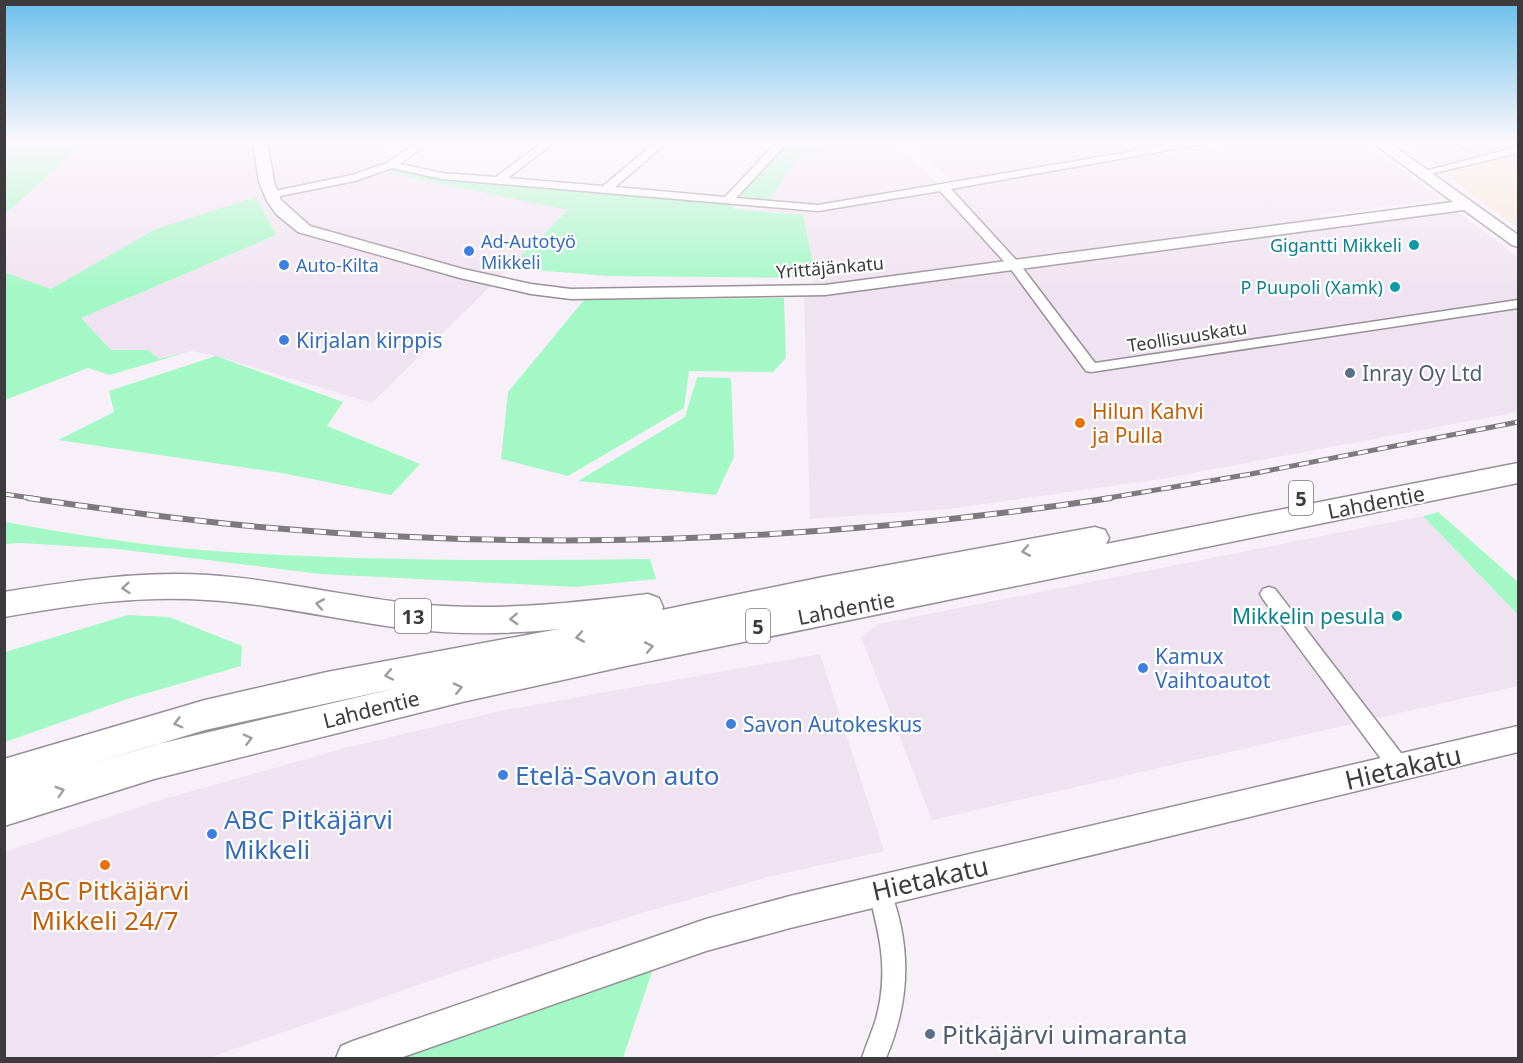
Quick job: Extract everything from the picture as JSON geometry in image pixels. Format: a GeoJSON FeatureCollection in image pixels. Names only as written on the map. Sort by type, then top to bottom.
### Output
{"type":"FeatureCollection","features":[{"type":"Feature","properties":{"kind":"highway","name":"Lahdentie"},"geometry":{"type":"LineString","coordinates":[[4,776],[112,741],[205,715],[327,687],[1518,455]]}},
{"type":"Feature","properties":{"kind":"highway","name":"Lahdentie"},"geometry":{"type":"LineString","coordinates":[[4,808],[154,762],[462,687],[1518,473]]}},
{"type":"Feature","properties":{"kind":"highway","name":"13"},"geometry":{"type":"LineString","coordinates":[[4,605],[90,591],[177,586],[264,594],[390,614],[444,619],[505,620],[571,616],[823,589]]}},
{"type":"Feature","properties":{"kind":"street","name":"Yrittäjänkatu"},"geometry":{"type":"LineString","coordinates":[[269,191],[274,204],[286,217],[304,229],[327,237],[531,289],[571,294],[815,290],[1466,205]]}},
{"type":"Feature","properties":{"kind":"street"},"geometry":{"type":"LineString","coordinates":[[270,195],[292,191]]}},
{"type":"Feature","properties":{"kind":"street"},"geometry":{"type":"LineString","coordinates":[[625,191],[818,208],[928,191]]}},
{"type":"Feature","properties":{"kind":"street"},"geometry":{"type":"LineString","coordinates":[[729,200],[738,191]]}},
{"type":"Feature","properties":{"kind":"street","name":"Teollisuuskatu"},"geometry":{"type":"LineString","coordinates":[[946,191],[1014,265],[1091,368],[1518,304]]}},
{"type":"Feature","properties":{"kind":"street"},"geometry":{"type":"LineString","coordinates":[[1446,191],[1518,242]]}},
{"type":"Feature","properties":{"kind":"street"},"geometry":{"type":"LineString","coordinates":[[1269,594],[1400,768]]}},
{"type":"Feature","properties":{"kind":"street","name":"Hietakatu"},"geometry":{"type":"LineString","coordinates":[[354,1059],[706,935],[879,890],[1518,739]]}},
{"type":"Feature","properties":{"kind":"street"},"geometry":{"type":"LineString","coordinates":[[874,1059],[885,1033],[894,1001],[894,950],[879,890]]}},
{"type":"Feature","properties":{"kind":"shaded area"},"geometry":{"type":"Polygon","coordinates":[[[30,191],[474,191],[568,210],[372,403],[216,356],[191,351],[159,359],[147,350],[111,350],[81,318],[276,235],[256,197],[155,229],[51,289],[6,273],[4,214],[30,191]]]}},
{"type":"Feature","properties":{"kind":"shaded area"},"geometry":{"type":"Polygon","coordinates":[[[775,191],[1429,191],[1442,200],[1318,215],[1331,226],[1455,210],[1518,257],[1518,412],[1161,479],[949,509],[810,519],[804,298],[816,278],[803,215],[761,211],[775,191]]]}},
{"type":"Feature","properties":{"kind":"shaded area"},"geometry":{"type":"Polygon","coordinates":[[[1468,191],[1518,191],[1518,228],[1468,191]]]}},
{"type":"Feature","properties":{"kind":"shaded area"},"geometry":{"type":"Polygon","coordinates":[[[1468,191],[1518,191],[1518,228],[1468,191]]]}},
{"type":"Feature","properties":{"kind":"shaded area"},"geometry":{"type":"Polygon","coordinates":[[[1423,516],[1518,615],[1518,686],[932,820],[861,637],[878,624],[1423,516]]]}},
{"type":"Feature","properties":{"kind":"shaded area"},"geometry":{"type":"Polygon","coordinates":[[[820,654],[884,851],[768,877],[645,912],[467,968],[209,1058],[5,1058],[5,852],[153,802],[345,748],[500,711],[820,654]]]}},
{"type":"Feature","properties":{"kind":"green space"},"geometry":{"type":"Polygon","coordinates":[[[5,191],[31,191],[5,214],[5,191]]]}},
{"type":"Feature","properties":{"kind":"green space"},"geometry":{"type":"Polygon","coordinates":[[[474,191],[576,191],[728,203],[735,209],[803,215],[816,278],[608,276],[509,268],[568,210],[474,191]]]}},
{"type":"Feature","properties":{"kind":"green space"},"geometry":{"type":"Polygon","coordinates":[[[745,191],[775,191],[768,201],[739,197],[745,191]]]}},
{"type":"Feature","properties":{"kind":"green space"},"geometry":{"type":"Polygon","coordinates":[[[256,197],[276,235],[81,318],[111,350],[148,350],[159,359],[191,351],[110,375],[88,368],[5,400],[5,238],[6,273],[51,289],[155,229],[256,197]]]}},
{"type":"Feature","properties":{"kind":"green space"},"geometry":{"type":"Polygon","coordinates":[[[784,298],[786,358],[773,372],[689,371],[684,408],[568,476],[501,459],[508,392],[584,300],[784,298]]]}},
{"type":"Feature","properties":{"kind":"green space"},"geometry":{"type":"Polygon","coordinates":[[[216,356],[343,402],[327,426],[420,464],[391,495],[282,473],[58,440],[114,412],[109,391],[216,356]]]}},
{"type":"Feature","properties":{"kind":"green space"},"geometry":{"type":"Polygon","coordinates":[[[697,377],[731,378],[734,457],[716,495],[578,481],[685,417],[697,377]]]}},
{"type":"Feature","properties":{"kind":"green space"},"geometry":{"type":"Polygon","coordinates":[[[1438,512],[1518,582],[1518,615],[1423,516],[1438,512]]]}},
{"type":"Feature","properties":{"kind":"green space"},"geometry":{"type":"Polygon","coordinates":[[[5,522],[124,541],[244,553],[447,560],[650,559],[656,579],[575,587],[321,574],[117,549],[5,544],[5,522]]]}},
{"type":"Feature","properties":{"kind":"green space"},"geometry":{"type":"Polygon","coordinates":[[[128,615],[169,617],[242,646],[241,666],[127,699],[5,742],[5,652],[128,615]]]}},
{"type":"Feature","properties":{"kind":"green space"},"geometry":{"type":"Polygon","coordinates":[[[654,966],[623,1058],[397,1058],[654,966]]]}},
{"type":"Feature","properties":{"kind":"railway"},"geometry":{"type":"LineString","coordinates":[[1102,499],[1251,474],[1518,422]]}},
{"type":"Feature","properties":{"kind":"railway"},"geometry":{"type":"LineString","coordinates":[[4,494],[38,499]]}},
{"type":"Feature","properties":{"kind":"railway"},"geometry":{"type":"LineString","coordinates":[[28,498],[150,515],[272,528],[377,535],[587,540],[692,538],[903,524],[1111,498]]}},
{"type":"Feature","properties":{"kind":"place","name":"Gigantti Mikkeli"},"geometry":{"type":"Point","coordinates":[1414,245]}},
{"type":"Feature","properties":{"kind":"place","name":"Ad-Autotyö Mikkeli"},"geometry":{"type":"Point","coordinates":[469,251]}},
{"type":"Feature","properties":{"kind":"place","name":"Auto-Kilta"},"geometry":{"type":"Point","coordinates":[284,265]}},
{"type":"Feature","properties":{"kind":"place","name":"P Puupoli (Xamk)"},"geometry":{"type":"Point","coordinates":[1395,287]}},
{"type":"Feature","properties":{"kind":"place","name":"Kirjalan kirppis"},"geometry":{"type":"Point","coordinates":[284,340]}},
{"type":"Feature","properties":{"kind":"place","name":"Inray Oy Ltd"},"geometry":{"type":"Point","coordinates":[1350,373]}},
{"type":"Feature","properties":{"kind":"place","name":"Hilun Kahvi ja Pulla"},"geometry":{"type":"Point","coordinates":[1080,423]}},
{"type":"Feature","properties":{"kind":"place","name":"Mikkelin pesula"},"geometry":{"type":"Point","coordinates":[1397,616]}},
{"type":"Feature","properties":{"kind":"place","name":"Kamux Vaihtoautot"},"geometry":{"type":"Point","coordinates":[1143,668]}},
{"type":"Feature","properties":{"kind":"place","name":"Savon Autokeskus"},"geometry":{"type":"Point","coordinates":[731,724]}},
{"type":"Feature","properties":{"kind":"place","name":"Etelä-Savon auto"},"geometry":{"type":"Point","coordinates":[503,775]}},
{"type":"Feature","properties":{"kind":"place","name":"ABC Pitkäjärvi Mikkeli"},"geometry":{"type":"Point","coordinates":[212,834]}},
{"type":"Feature","properties":{"kind":"place","name":"ABC Pitkäjärvi Mikkeli 24/7"},"geometry":{"type":"Point","coordinates":[105,865]}},
{"type":"Feature","properties":{"kind":"place","name":"Pitkäjärvi uimaranta"},"geometry":{"type":"Point","coordinates":[930,1034]}}]}
